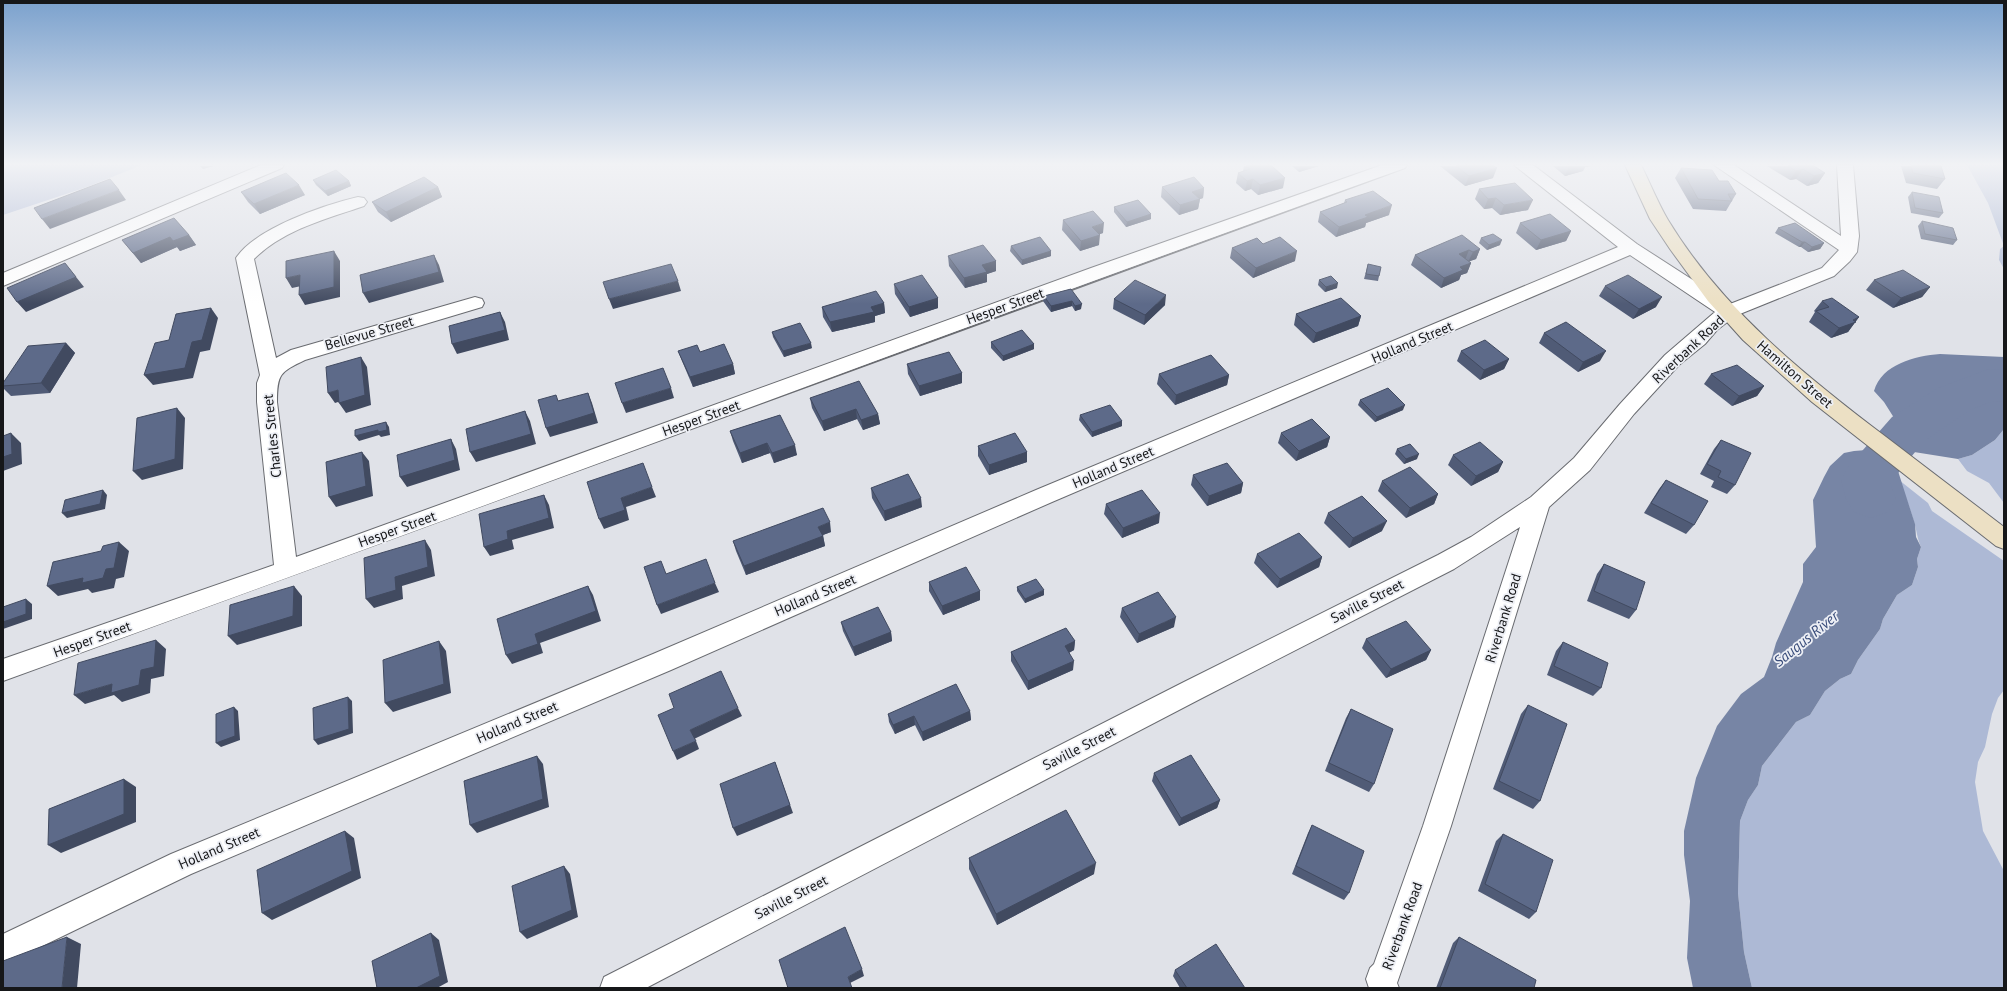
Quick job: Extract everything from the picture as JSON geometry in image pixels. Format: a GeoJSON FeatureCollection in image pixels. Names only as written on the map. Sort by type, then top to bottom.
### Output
{"type":"FeatureCollection","features":[{"type":"Feature","properties":{"kind":"main road","name":"Hamilton Street"},"geometry":{"type":"LineString","coordinates":[[1655,211],[1676,245],[1728,312],[1762,348],[1819,397],[1868,436],[2004,540]]}},
{"type":"Feature","properties":{"kind":"street"},"geometry":{"type":"LineString","coordinates":[[3,280],[168,211]]}},
{"type":"Feature","properties":{"kind":"street","name":"Charles Street"},"geometry":{"type":"LineString","coordinates":[[286,570],[267,402],[267,383],[270,376],[245,258],[252,249],[284,231],[334,211]]}},
{"type":"Feature","properties":{"kind":"street","name":"Hesper Street"},"geometry":{"type":"LineString","coordinates":[[3,670],[286,570],[1105,269],[1270,211]]}},
{"type":"Feature","properties":{"kind":"street"},"geometry":{"type":"LineString","coordinates":[[1582,211],[1631,248],[1728,312]]}},
{"type":"Feature","properties":{"kind":"street"},"geometry":{"type":"LineString","coordinates":[[1792,211],[1848,248],[1850,238],[1848,211]]}},
{"type":"Feature","properties":{"kind":"street","name":"Holland Street"},"geometry":{"type":"LineString","coordinates":[[3,950],[181,864],[654,665],[1044,496],[1631,248]]}},
{"type":"Feature","properties":{"kind":"street","name":"Riverbank Road"},"geometry":{"type":"LineString","coordinates":[[1380,985],[1386,974],[1437,826],[1539,503],[1582,464],[1627,409],[1672,360],[1698,339],[1710,326],[1728,312],[1828,272],[1848,252],[1848,248]]}},
{"type":"Feature","properties":{"kind":"street","name":"Bellevue Street"},"geometry":{"type":"LineString","coordinates":[[270,376],[282,363],[304,353],[475,303]]}},
{"type":"Feature","properties":{"kind":"street","name":"Saville Street"},"geometry":{"type":"LineString","coordinates":[[615,988],[1193,690],[1446,562],[1479,543],[1539,503]]}},
{"type":"Feature","properties":{"kind":"shaded area"},"geometry":{"type":"Polygon","coordinates":[[[3,211],[14,211],[3,215],[3,211]]]}},
{"type":"Feature","properties":{"kind":"shaded area"},"geometry":{"type":"Polygon","coordinates":[[[1991,211],[2004,211],[2004,246],[1991,211]]]}},
{"type":"Feature","properties":{"kind":"shaded area"},"geometry":{"type":"Polygon","coordinates":[[[2004,246],[2004,269],[1999,260],[2000,249],[2004,246]]]}},
{"type":"Feature","properties":{"kind":"shaded area"},"geometry":{"type":"Polygon","coordinates":[[[2004,429],[2004,503],[1989,483],[1967,471],[1958,459],[1972,455],[1995,440],[2004,429]]]}},
{"type":"Feature","properties":{"kind":"shaded area"},"geometry":{"type":"Polygon","coordinates":[[[1899,480],[1928,503],[1932,511],[2004,561],[2004,690],[1998,698],[1992,714],[1985,747],[1978,762],[1975,782],[1983,831],[2004,871],[2004,988],[1752,988],[1744,952],[1738,893],[1740,821],[1748,800],[1758,785],[1762,766],[1796,722],[1810,715],[1825,691],[1840,679],[1851,674],[1858,660],[1880,629],[1883,619],[1897,595],[1912,585],[1918,567],[1917,559],[1921,547],[1911,512],[1899,480]]]}},
{"type":"Feature","properties":{"kind":"water"},"geometry":{"type":"Polygon","coordinates":[[[1940,354],[2004,357],[2004,429],[1995,440],[1972,455],[1958,459],[1914,452],[1891,436],[1896,421],[1884,402],[1874,391],[1884,374],[1892,368],[1910,359],[1940,354]]]}},
{"type":"Feature","properties":{"kind":"water"},"geometry":{"type":"Polygon","coordinates":[[[1867,450],[1882,458],[1898,471],[1915,524],[1916,537],[1921,547],[1917,559],[1918,567],[1912,585],[1897,595],[1883,619],[1880,629],[1858,660],[1851,674],[1840,679],[1825,691],[1810,715],[1796,722],[1762,766],[1758,785],[1748,800],[1740,821],[1738,893],[1744,952],[1752,988],[1693,988],[1687,958],[1690,901],[1684,855],[1684,831],[1696,778],[1717,726],[1741,694],[1764,677],[1776,643],[1803,582],[1803,564],[1816,547],[1813,500],[1824,477],[1830,466],[1844,453],[1867,450]]]}},
{"type":"Feature","properties":{"kind":"building"},"geometry":{"type":"Polygon","coordinates":[[[36,211],[63,211],[42,219],[36,211]]]}},
{"type":"Feature","properties":{"kind":"building"},"geometry":{"type":"Polygon","coordinates":[[[1093,211],[1104,223],[1092,227],[1100,235],[1081,241],[1063,220],[1093,211]]]}},
{"type":"Feature","properties":{"kind":"building"},"geometry":{"type":"Polygon","coordinates":[[[1118,211],[1148,211],[1151,214],[1127,222],[1118,211]]]}},
{"type":"Feature","properties":{"kind":"building"},"geometry":{"type":"Polygon","coordinates":[[[1375,211],[1365,215],[1368,217],[1339,227],[1320,212],[1375,211]]]}},
{"type":"Feature","properties":{"kind":"building"},"geometry":{"type":"Polygon","coordinates":[[[1550,214],[1571,231],[1541,240],[1520,223],[1550,214]]]}},
{"type":"Feature","properties":{"kind":"building"},"geometry":{"type":"Polygon","coordinates":[[[174,218],[189,235],[173,241],[170,237],[133,253],[122,240],[174,218]]]}},
{"type":"Feature","properties":{"kind":"building"},"geometry":{"type":"Polygon","coordinates":[[[1922,221],[1953,228],[1957,240],[1925,234],[1922,221]]]}},
{"type":"Feature","properties":{"kind":"building"},"geometry":{"type":"Polygon","coordinates":[[[1795,223],[1824,243],[1812,247],[1778,228],[1795,223]]]}},
{"type":"Feature","properties":{"kind":"building"},"geometry":{"type":"Polygon","coordinates":[[[1493,234],[1502,240],[1489,245],[1481,238],[1493,234]]]}},
{"type":"Feature","properties":{"kind":"building"},"geometry":{"type":"Polygon","coordinates":[[[1462,235],[1480,249],[1473,252],[1469,250],[1459,254],[1471,263],[1460,267],[1463,270],[1444,278],[1415,255],[1462,235]]]}},
{"type":"Feature","properties":{"kind":"building"},"geometry":{"type":"Polygon","coordinates":[[[1040,237],[1051,251],[1022,260],[1011,246],[1040,237]]]}},
{"type":"Feature","properties":{"kind":"building"},"geometry":{"type":"Polygon","coordinates":[[[1280,237],[1297,251],[1256,268],[1232,248],[1257,238],[1263,244],[1280,237]]]}},
{"type":"Feature","properties":{"kind":"building"},"geometry":{"type":"Polygon","coordinates":[[[983,245],[996,261],[982,265],[987,272],[964,278],[948,256],[983,245]]]}},
{"type":"Feature","properties":{"kind":"building"},"geometry":{"type":"Polygon","coordinates":[[[334,251],[334,287],[299,295],[300,275],[286,278],[286,261],[334,251]]]}},
{"type":"Feature","properties":{"kind":"building"},"geometry":{"type":"Polygon","coordinates":[[[434,255],[439,272],[363,293],[360,275],[434,255]]]}},
{"type":"Feature","properties":{"kind":"building"},"geometry":{"type":"Polygon","coordinates":[[[65,263],[76,277],[17,302],[7,288],[65,263]]]}},
{"type":"Feature","properties":{"kind":"building"},"geometry":{"type":"Polygon","coordinates":[[[671,264],[678,281],[609,299],[603,282],[671,264]]]}},
{"type":"Feature","properties":{"kind":"building"},"geometry":{"type":"Polygon","coordinates":[[[1368,264],[1381,267],[1379,276],[1366,274],[1368,264]]]}},
{"type":"Feature","properties":{"kind":"building"},"geometry":{"type":"Polygon","coordinates":[[[1903,270],[1930,287],[1901,298],[1874,280],[1903,270]]]}},
{"type":"Feature","properties":{"kind":"building"},"geometry":{"type":"Polygon","coordinates":[[[922,275],[938,298],[909,307],[894,284],[922,275]]]}},
{"type":"Feature","properties":{"kind":"building"},"geometry":{"type":"Polygon","coordinates":[[[1628,275],[1662,297],[1639,309],[1605,286],[1628,275]]]}},
{"type":"Feature","properties":{"kind":"building"},"geometry":{"type":"Polygon","coordinates":[[[1331,276],[1338,283],[1326,287],[1319,280],[1331,276]]]}},
{"type":"Feature","properties":{"kind":"building"},"geometry":{"type":"Polygon","coordinates":[[[1135,280],[1166,295],[1145,315],[1114,299],[1135,280]]]}},
{"type":"Feature","properties":{"kind":"building"},"geometry":{"type":"Polygon","coordinates":[[[1071,289],[1082,304],[1075,306],[1072,301],[1051,306],[1044,296],[1071,289]]]}},
{"type":"Feature","properties":{"kind":"building"},"geometry":{"type":"Polygon","coordinates":[[[876,291],[884,303],[871,307],[874,312],[830,322],[822,307],[876,291]]]}},
{"type":"Feature","properties":{"kind":"building"},"geometry":{"type":"Polygon","coordinates":[[[1341,298],[1361,316],[1316,333],[1296,314],[1341,298]]]}},
{"type":"Feature","properties":{"kind":"building"},"geometry":{"type":"Polygon","coordinates":[[[1832,298],[1859,317],[1853,320],[1856,322],[1839,328],[1816,311],[1829,307],[1822,301],[1832,298]]]}},
{"type":"Feature","properties":{"kind":"building"},"geometry":{"type":"Polygon","coordinates":[[[211,308],[202,340],[192,342],[185,368],[144,375],[155,343],[169,340],[176,314],[211,308]]]}},
{"type":"Feature","properties":{"kind":"building"},"geometry":{"type":"Polygon","coordinates":[[[500,312],[505,330],[452,344],[449,326],[500,312]]]}},
{"type":"Feature","properties":{"kind":"building"},"geometry":{"type":"Polygon","coordinates":[[[1566,322],[1606,351],[1583,362],[1544,333],[1566,322]]]}},
{"type":"Feature","properties":{"kind":"building"},"geometry":{"type":"Polygon","coordinates":[[[800,323],[811,343],[783,351],[772,332],[800,323]]]}},
{"type":"Feature","properties":{"kind":"building"},"geometry":{"type":"Polygon","coordinates":[[[1022,330],[1034,344],[1003,356],[991,342],[1022,330]]]}},
{"type":"Feature","properties":{"kind":"building"},"geometry":{"type":"Polygon","coordinates":[[[1485,340],[1509,359],[1484,370],[1461,351],[1485,340]]]}},
{"type":"Feature","properties":{"kind":"building"},"geometry":{"type":"Polygon","coordinates":[[[66,343],[41,383],[3,386],[3,383],[28,346],[66,343]]]}},
{"type":"Feature","properties":{"kind":"building"},"geometry":{"type":"Polygon","coordinates":[[[724,344],[733,364],[690,377],[678,351],[697,345],[700,352],[724,344]]]}},
{"type":"Feature","properties":{"kind":"building"},"geometry":{"type":"Polygon","coordinates":[[[949,352],[962,373],[919,386],[907,364],[949,352]]]}},
{"type":"Feature","properties":{"kind":"building"},"geometry":{"type":"Polygon","coordinates":[[[1211,355],[1229,375],[1176,395],[1159,374],[1211,355]]]}},
{"type":"Feature","properties":{"kind":"building"},"geometry":{"type":"Polygon","coordinates":[[[361,357],[365,395],[339,403],[338,390],[328,393],[326,367],[361,357]]]}},
{"type":"Feature","properties":{"kind":"building"},"geometry":{"type":"Polygon","coordinates":[[[1737,365],[1764,386],[1739,396],[1711,374],[1737,365]]]}},
{"type":"Feature","properties":{"kind":"building"},"geometry":{"type":"Polygon","coordinates":[[[663,368],[671,388],[622,403],[615,383],[663,368]]]}},
{"type":"Feature","properties":{"kind":"building"},"geometry":{"type":"Polygon","coordinates":[[[859,381],[878,414],[861,420],[856,409],[822,421],[810,398],[859,381]]]}},
{"type":"Feature","properties":{"kind":"building"},"geometry":{"type":"Polygon","coordinates":[[[1388,388],[1405,405],[1377,417],[1360,400],[1388,388]]]}},
{"type":"Feature","properties":{"kind":"building"},"geometry":{"type":"Polygon","coordinates":[[[588,393],[594,413],[546,428],[538,400],[556,395],[558,401],[588,393]]]}},
{"type":"Feature","properties":{"kind":"building"},"geometry":{"type":"Polygon","coordinates":[[[1110,405],[1122,421],[1092,432],[1080,415],[1110,405]]]}},
{"type":"Feature","properties":{"kind":"building"},"geometry":{"type":"Polygon","coordinates":[[[177,408],[175,459],[133,471],[137,418],[177,408]]]}},
{"type":"Feature","properties":{"kind":"building"},"geometry":{"type":"Polygon","coordinates":[[[525,411],[531,434],[470,452],[466,429],[525,411]]]}},
{"type":"Feature","properties":{"kind":"building"},"geometry":{"type":"Polygon","coordinates":[[[780,415],[795,445],[772,453],[767,443],[740,453],[730,431],[780,415]]]}},
{"type":"Feature","properties":{"kind":"building"},"geometry":{"type":"Polygon","coordinates":[[[1312,419],[1330,437],[1299,451],[1281,433],[1312,419]]]}},
{"type":"Feature","properties":{"kind":"building"},"geometry":{"type":"Polygon","coordinates":[[[386,422],[387,430],[378,432],[378,430],[355,436],[355,430],[386,422]]]}},
{"type":"Feature","properties":{"kind":"building"},"geometry":{"type":"Polygon","coordinates":[[[11,433],[12,454],[3,457],[3,436],[11,433]]]}},
{"type":"Feature","properties":{"kind":"building"},"geometry":{"type":"Polygon","coordinates":[[[1015,433],[1027,452],[989,465],[978,446],[1015,433]]]}},
{"type":"Feature","properties":{"kind":"building"},"geometry":{"type":"Polygon","coordinates":[[[451,439],[455,460],[400,477],[397,455],[451,439]]]}},
{"type":"Feature","properties":{"kind":"building"},"geometry":{"type":"Polygon","coordinates":[[[1721,440],[1751,453],[1735,485],[1718,477],[1721,471],[1707,464],[1721,440]]]}},
{"type":"Feature","properties":{"kind":"building"},"geometry":{"type":"Polygon","coordinates":[[[1480,442],[1503,462],[1476,476],[1453,455],[1480,442]]]}},
{"type":"Feature","properties":{"kind":"building"},"geometry":{"type":"Polygon","coordinates":[[[1410,444],[1419,454],[1406,459],[1397,449],[1410,444]]]}},
{"type":"Feature","properties":{"kind":"building"},"geometry":{"type":"Polygon","coordinates":[[[362,452],[366,486],[329,497],[326,462],[362,452]]]}},
{"type":"Feature","properties":{"kind":"building"},"geometry":{"type":"Polygon","coordinates":[[[643,463],[652,487],[621,498],[625,510],[599,519],[587,482],[643,463]]]}},
{"type":"Feature","properties":{"kind":"building"},"geometry":{"type":"Polygon","coordinates":[[[1227,463],[1243,483],[1209,496],[1193,475],[1227,463]]]}},
{"type":"Feature","properties":{"kind":"building"},"geometry":{"type":"Polygon","coordinates":[[[1410,467],[1438,494],[1410,508],[1382,481],[1410,467]]]}},
{"type":"Feature","properties":{"kind":"building"},"geometry":{"type":"Polygon","coordinates":[[[908,474],[921,498],[884,511],[871,488],[908,474]]]}},
{"type":"Feature","properties":{"kind":"building"},"geometry":{"type":"Polygon","coordinates":[[[1666,480],[1708,501],[1694,525],[1651,503],[1666,480]]]}},
{"type":"Feature","properties":{"kind":"building"},"geometry":{"type":"Polygon","coordinates":[[[103,490],[100,504],[62,513],[65,500],[103,490]]]}},
{"type":"Feature","properties":{"kind":"building"},"geometry":{"type":"Polygon","coordinates":[[[1142,490],[1160,513],[1123,528],[1106,504],[1142,490]]]}},
{"type":"Feature","properties":{"kind":"building"},"geometry":{"type":"Polygon","coordinates":[[[544,495],[549,518],[507,531],[508,539],[484,547],[479,514],[544,495]]]}},
{"type":"Feature","properties":{"kind":"building"},"geometry":{"type":"Polygon","coordinates":[[[1362,496],[1387,521],[1353,538],[1328,513],[1362,496]]]}},
{"type":"Feature","properties":{"kind":"building"},"geometry":{"type":"Polygon","coordinates":[[[823,508],[830,522],[818,527],[823,536],[744,566],[733,541],[823,508]]]}},
{"type":"Feature","properties":{"kind":"building"},"geometry":{"type":"Polygon","coordinates":[[[1299,533],[1322,557],[1280,579],[1257,554],[1299,533]]]}},
{"type":"Feature","properties":{"kind":"building"},"geometry":{"type":"Polygon","coordinates":[[[425,540],[428,567],[395,577],[396,590],[366,599],[364,558],[425,540]]]}},
{"type":"Feature","properties":{"kind":"building"},"geometry":{"type":"Polygon","coordinates":[[[119,542],[114,568],[106,569],[103,578],[82,583],[83,578],[47,586],[53,562],[101,551],[103,546],[119,542]]]}},
{"type":"Feature","properties":{"kind":"building"},"geometry":{"type":"Polygon","coordinates":[[[706,559],[715,583],[657,605],[644,567],[661,561],[666,574],[706,559]]]}},
{"type":"Feature","properties":{"kind":"building"},"geometry":{"type":"Polygon","coordinates":[[[1604,564],[1645,582],[1636,610],[1594,591],[1604,564]]]}},
{"type":"Feature","properties":{"kind":"building"},"geometry":{"type":"Polygon","coordinates":[[[966,567],[980,591],[942,606],[929,582],[966,567]]]}},
{"type":"Feature","properties":{"kind":"building"},"geometry":{"type":"Polygon","coordinates":[[[1036,579],[1044,590],[1025,599],[1017,587],[1036,579]]]}},
{"type":"Feature","properties":{"kind":"building"},"geometry":{"type":"Polygon","coordinates":[[[294,586],[293,616],[228,636],[230,605],[294,586]]]}},
{"type":"Feature","properties":{"kind":"building"},"geometry":{"type":"Polygon","coordinates":[[[588,586],[596,611],[535,634],[538,644],[506,655],[497,619],[588,586]]]}},
{"type":"Feature","properties":{"kind":"building"},"geometry":{"type":"Polygon","coordinates":[[[1158,592],[1176,617],[1139,634],[1122,608],[1158,592]]]}},
{"type":"Feature","properties":{"kind":"building"},"geometry":{"type":"Polygon","coordinates":[[[26,599],[26,614],[3,622],[3,607],[26,599]]]}},
{"type":"Feature","properties":{"kind":"building"},"geometry":{"type":"Polygon","coordinates":[[[878,607],[891,632],[853,647],[841,622],[878,607]]]}},
{"type":"Feature","properties":{"kind":"building"},"geometry":{"type":"Polygon","coordinates":[[[1406,621],[1431,650],[1391,669],[1366,639],[1406,621]]]}},
{"type":"Feature","properties":{"kind":"building"},"geometry":{"type":"Polygon","coordinates":[[[1066,628],[1075,641],[1065,646],[1074,661],[1028,681],[1011,652],[1066,628]]]}},
{"type":"Feature","properties":{"kind":"building"},"geometry":{"type":"Polygon","coordinates":[[[156,640],[154,667],[141,670],[139,685],[111,693],[112,684],[74,695],[78,663],[156,640]]]}},
{"type":"Feature","properties":{"kind":"building"},"geometry":{"type":"Polygon","coordinates":[[[439,641],[444,684],[385,703],[383,660],[439,641]]]}},
{"type":"Feature","properties":{"kind":"building"},"geometry":{"type":"Polygon","coordinates":[[[1563,642],[1608,663],[1601,688],[1554,666],[1563,642]]]}},
{"type":"Feature","properties":{"kind":"building"},"geometry":{"type":"Polygon","coordinates":[[[721,671],[738,708],[690,730],[696,741],[673,751],[658,715],[674,708],[669,694],[721,671]]]}},
{"type":"Feature","properties":{"kind":"building"},"geometry":{"type":"Polygon","coordinates":[[[956,684],[970,711],[922,732],[914,716],[893,725],[888,714],[956,684]]]}},
{"type":"Feature","properties":{"kind":"building"},"geometry":{"type":"Polygon","coordinates":[[[348,697],[349,729],[314,740],[313,708],[348,697]]]}},
{"type":"Feature","properties":{"kind":"building"},"geometry":{"type":"Polygon","coordinates":[[[1528,705],[1567,724],[1540,801],[1499,781],[1528,705]]]}},
{"type":"Feature","properties":{"kind":"building"},"geometry":{"type":"Polygon","coordinates":[[[234,707],[235,736],[216,743],[216,714],[234,707]]]}},
{"type":"Feature","properties":{"kind":"building"},"geometry":{"type":"Polygon","coordinates":[[[1351,709],[1393,729],[1374,784],[1329,763],[1351,709]]]}},
{"type":"Feature","properties":{"kind":"building"},"geometry":{"type":"Polygon","coordinates":[[[1191,755],[1220,800],[1181,818],[1154,773],[1191,755]]]}},
{"type":"Feature","properties":{"kind":"building"},"geometry":{"type":"Polygon","coordinates":[[[537,756],[543,799],[470,825],[464,781],[537,756]]]}},
{"type":"Feature","properties":{"kind":"building"},"geometry":{"type":"Polygon","coordinates":[[[775,762],[790,805],[733,828],[720,784],[775,762]]]}},
{"type":"Feature","properties":{"kind":"building"},"geometry":{"type":"Polygon","coordinates":[[[124,779],[124,814],[48,845],[49,809],[124,779]]]}},
{"type":"Feature","properties":{"kind":"building"},"geometry":{"type":"Polygon","coordinates":[[[1066,810],[1096,863],[996,914],[969,858],[1066,810]]]}},
{"type":"Feature","properties":{"kind":"building"},"geometry":{"type":"Polygon","coordinates":[[[1312,825],[1364,851],[1349,893],[1296,866],[1312,825]]]}},
{"type":"Feature","properties":{"kind":"building"},"geometry":{"type":"Polygon","coordinates":[[[345,831],[352,871],[262,913],[257,870],[345,831]]]}},
{"type":"Feature","properties":{"kind":"building"},"geometry":{"type":"Polygon","coordinates":[[[1503,834],[1553,860],[1536,912],[1485,884],[1503,834]]]}},
{"type":"Feature","properties":{"kind":"building"},"geometry":{"type":"Polygon","coordinates":[[[564,866],[572,910],[520,932],[512,886],[564,866]]]}},
{"type":"Feature","properties":{"kind":"building"},"geometry":{"type":"Polygon","coordinates":[[[845,927],[862,969],[848,977],[852,988],[788,988],[779,960],[845,927]]]}},
{"type":"Feature","properties":{"kind":"building"},"geometry":{"type":"Polygon","coordinates":[[[431,933],[440,976],[416,988],[377,988],[372,961],[431,933]]]}},
{"type":"Feature","properties":{"kind":"building"},"geometry":{"type":"Polygon","coordinates":[[[67,937],[62,988],[3,988],[3,961],[67,937]]]}},
{"type":"Feature","properties":{"kind":"building"},"geometry":{"type":"Polygon","coordinates":[[[1459,937],[1536,980],[1534,988],[1440,988],[1459,937]]]}},
{"type":"Feature","properties":{"kind":"building"},"geometry":{"type":"Polygon","coordinates":[[[1216,944],[1245,988],[1187,988],[1175,970],[1216,944]]]}},
{"type":"Feature","properties":{"kind":"waterway","name":"Saugus River"},"geometry":{"type":"LineString","coordinates":[[1871,499],[1865,480],[1908,429],[1954,399],[1989,385],[2004,386]]}}]}
